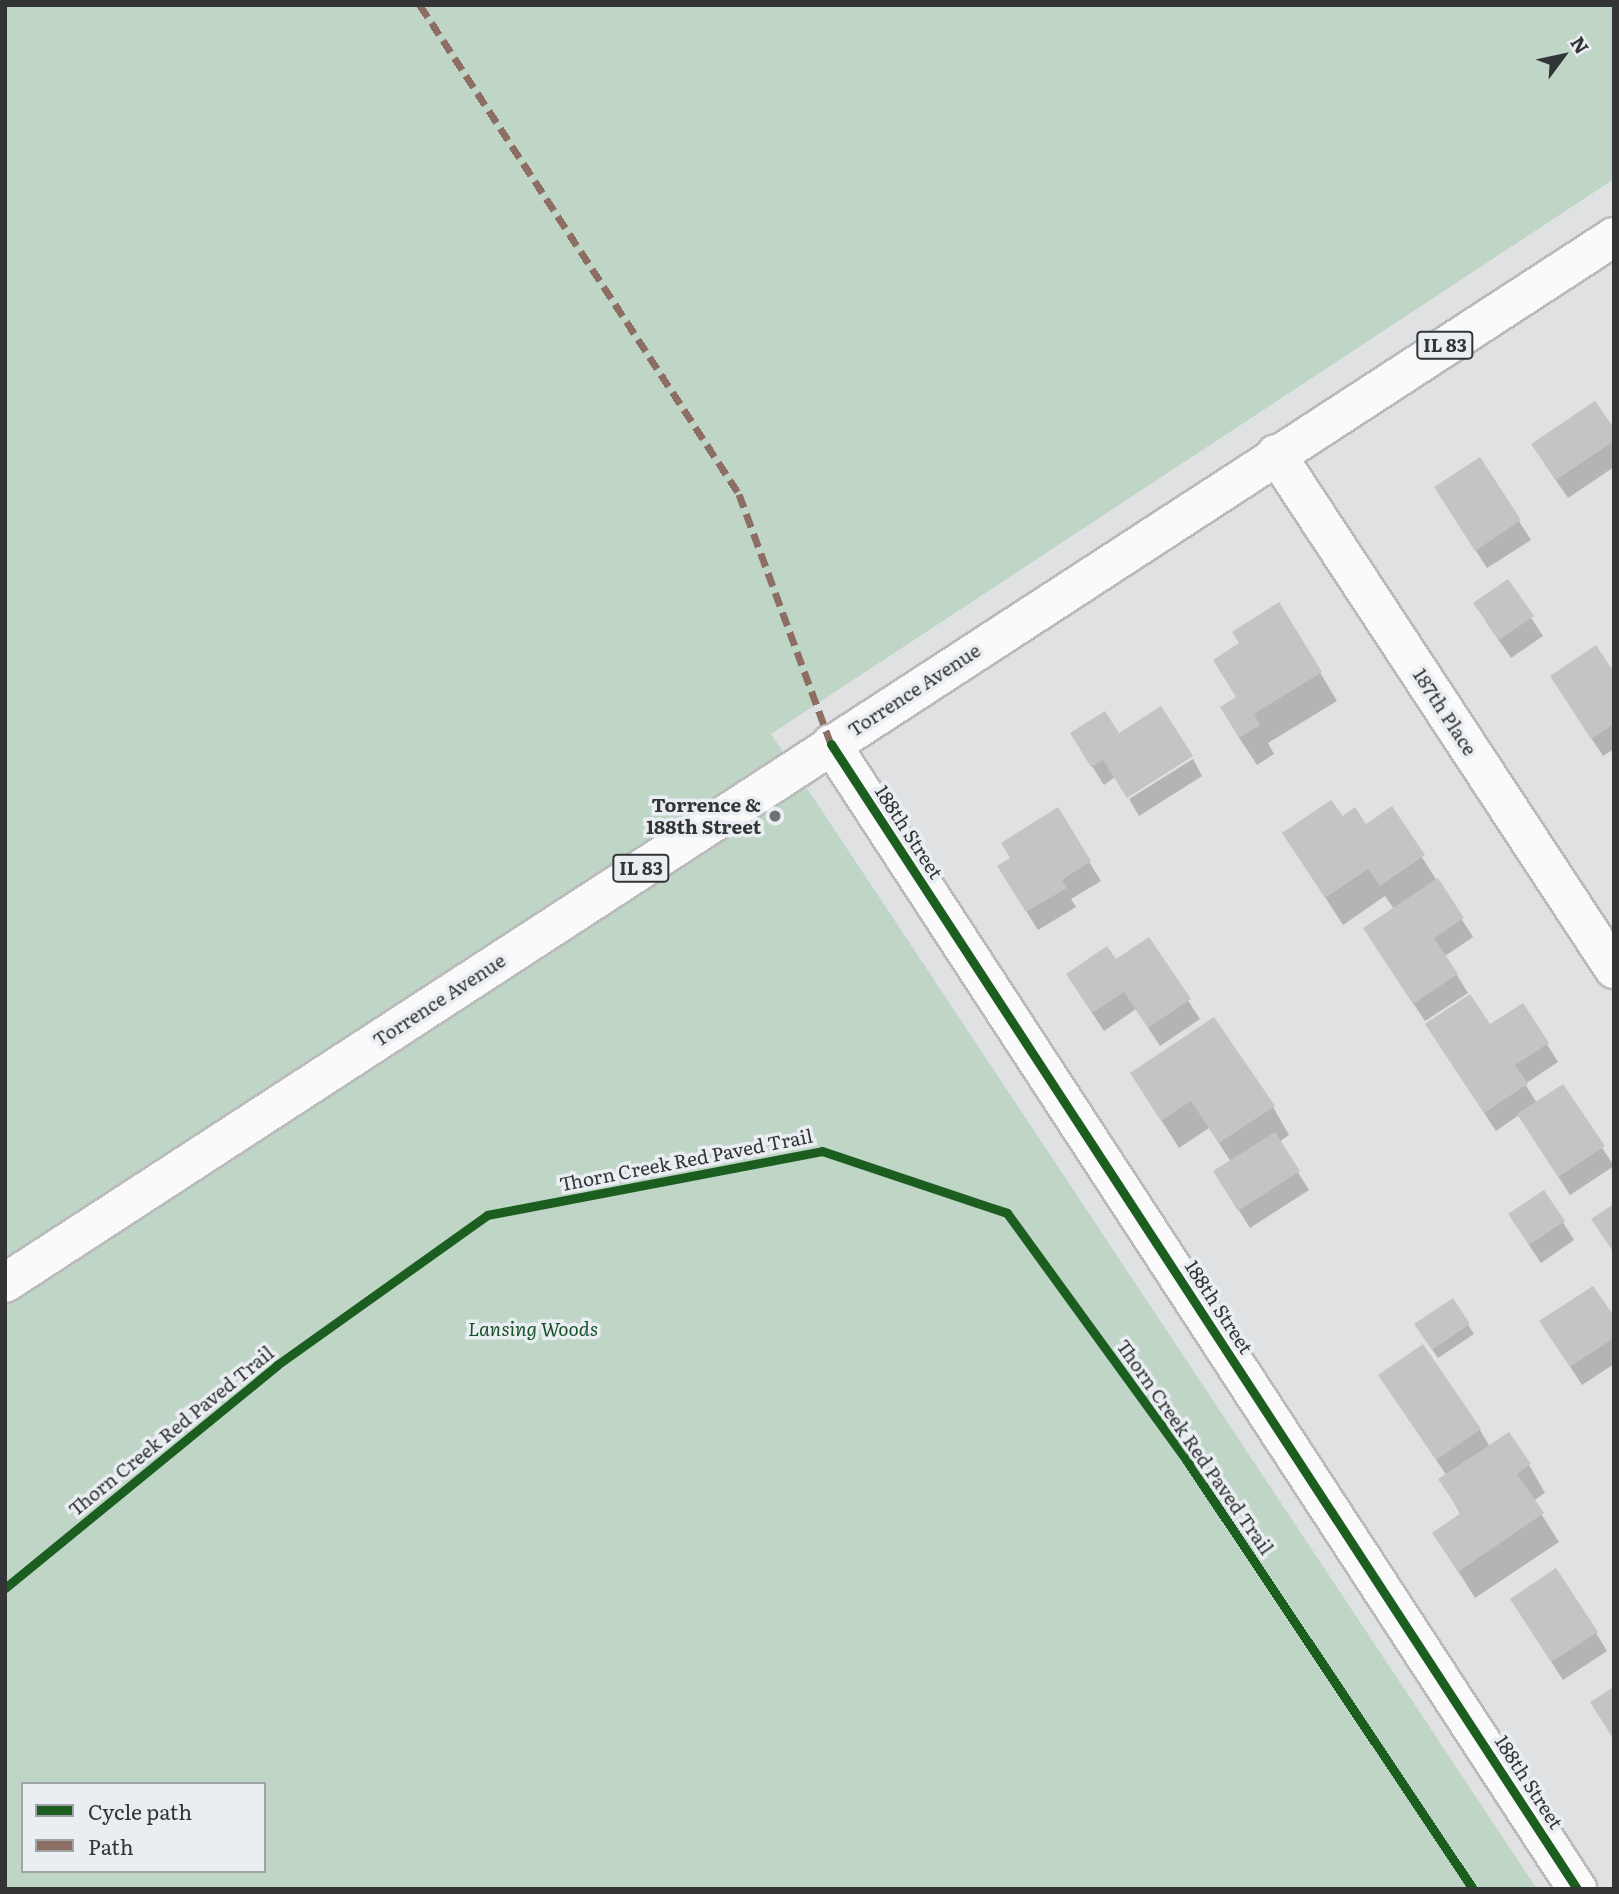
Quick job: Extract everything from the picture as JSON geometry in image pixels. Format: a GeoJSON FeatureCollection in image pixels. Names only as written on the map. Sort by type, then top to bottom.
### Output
{"type":"FeatureCollection","features":[{"type":"Feature","properties":{"kind":"street","name":"Torrence Avenue"},"geometry":{"type":"LineString","coordinates":[[5,1283],[1276,454],[1614,237]]}},
{"type":"Feature","properties":{"kind":"street","name":"187th Place"},"geometry":{"type":"LineString","coordinates":[[1276,454],[1614,969]]}},
{"type":"Feature","properties":{"kind":"street","name":"188th Street"},"geometry":{"type":"LineString","coordinates":[[831,744],[1577,1889]]}},
{"type":"Feature","properties":{"kind":"green space","name":"Lansing Woods"},"geometry":{"type":"Polygon","coordinates":[[[5,5],[1614,5],[1614,179],[771,734],[1537,1889],[5,1889],[5,5]]]}},
{"type":"Feature","properties":{"kind":"building"},"geometry":{"type":"Polygon","coordinates":[[[1595,401],[1614,428],[1614,441],[1556,480],[1531,444],[1595,401]]]}},
{"type":"Feature","properties":{"kind":"building"},"geometry":{"type":"Polygon","coordinates":[[[1480,457],[1521,520],[1475,551],[1434,487],[1480,457]]]}},
{"type":"Feature","properties":{"kind":"building"},"geometry":{"type":"Polygon","coordinates":[[[1508,579],[1534,616],[1499,640],[1473,603],[1508,579]]]}},
{"type":"Feature","properties":{"kind":"building"},"geometry":{"type":"Polygon","coordinates":[[[1279,602],[1322,672],[1254,714],[1260,725],[1239,738],[1220,707],[1236,697],[1213,660],[1239,643],[1232,632],[1279,602]]]}},
{"type":"Feature","properties":{"kind":"building"},"geometry":{"type":"Polygon","coordinates":[[[1596,645],[1614,672],[1614,724],[1591,739],[1550,676],[1596,645]]]}},
{"type":"Feature","properties":{"kind":"building"},"geometry":{"type":"Polygon","coordinates":[[[1161,706],[1193,756],[1127,798],[1103,760],[1091,767],[1070,733],[1105,711],[1119,733],[1161,706]]]}},
{"type":"Feature","properties":{"kind":"building"},"geometry":{"type":"Polygon","coordinates":[[[1331,800],[1343,816],[1355,807],[1366,824],[1392,806],[1425,855],[1380,886],[1368,869],[1325,898],[1282,833],[1331,800]]]}},
{"type":"Feature","properties":{"kind":"building"},"geometry":{"type":"Polygon","coordinates":[[[1058,807],[1091,861],[1062,880],[1067,888],[1026,912],[997,866],[1010,858],[1001,843],[1058,807]]]}},
{"type":"Feature","properties":{"kind":"building"},"geometry":{"type":"Polygon","coordinates":[[[1438,878],[1464,918],[1434,938],[1458,974],[1413,1004],[1363,928],[1438,878]]]}},
{"type":"Feature","properties":{"kind":"building"},"geometry":{"type":"Polygon","coordinates":[[[1149,937],[1191,999],[1148,1028],[1124,992],[1092,1013],[1066,974],[1107,946],[1116,959],[1149,937]]]}},
{"type":"Feature","properties":{"kind":"building"},"geometry":{"type":"Polygon","coordinates":[[[1470,994],[1490,1024],[1523,1003],[1549,1043],[1515,1065],[1528,1084],[1484,1113],[1425,1024],[1470,994]]]}},
{"type":"Feature","properties":{"kind":"building"},"geometry":{"type":"Polygon","coordinates":[[[1214,1017],[1275,1106],[1219,1143],[1191,1101],[1161,1121],[1130,1073],[1214,1017]]]}},
{"type":"Feature","properties":{"kind":"building"},"geometry":{"type":"Polygon","coordinates":[[[1563,1084],[1605,1146],[1558,1177],[1517,1114],[1563,1084]]]}},
{"type":"Feature","properties":{"kind":"building"},"geometry":{"type":"Polygon","coordinates":[[[1275,1132],[1300,1171],[1238,1211],[1213,1171],[1275,1132]]]}},
{"type":"Feature","properties":{"kind":"building"},"geometry":{"type":"Polygon","coordinates":[[[1544,1190],[1565,1221],[1529,1245],[1508,1214],[1544,1190]]]}},
{"type":"Feature","properties":{"kind":"building"},"geometry":{"type":"Polygon","coordinates":[[[1614,1204],[1614,1253],[1591,1219],[1614,1204]]]}},
{"type":"Feature","properties":{"kind":"building"},"geometry":{"type":"Polygon","coordinates":[[[1593,1286],[1614,1316],[1614,1338],[1570,1367],[1539,1321],[1593,1286]]]}},
{"type":"Feature","properties":{"kind":"building"},"geometry":{"type":"Polygon","coordinates":[[[1453,1298],[1470,1324],[1432,1350],[1414,1324],[1453,1298]]]}},
{"type":"Feature","properties":{"kind":"building"},"geometry":{"type":"Polygon","coordinates":[[[1423,1344],[1481,1429],[1436,1460],[1378,1375],[1423,1344]]]}},
{"type":"Feature","properties":{"kind":"building"},"geometry":{"type":"Polygon","coordinates":[[[1509,1432],[1531,1464],[1517,1474],[1544,1513],[1458,1572],[1432,1533],[1461,1513],[1438,1479],[1509,1432]]]}},
{"type":"Feature","properties":{"kind":"building"},"geometry":{"type":"Polygon","coordinates":[[[1556,1568],[1598,1632],[1551,1662],[1510,1599],[1556,1568]]]}},
{"type":"Feature","properties":{"kind":"building"},"geometry":{"type":"Polygon","coordinates":[[[1614,1687],[1614,1740],[1590,1702],[1614,1687]]]}},
{"type":"Feature","properties":{"kind":"marked path"},"geometry":{"type":"LineString","coordinates":[[420,5],[739,494],[831,744]]}},
{"type":"Feature","properties":{"kind":"cycle path"},"geometry":{"type":"LineString","coordinates":[[831,744],[1577,1889]]}},
{"type":"Feature","properties":{"kind":"cycle path","name":"Thorn Creek Red Paved Trail"},"geometry":{"type":"LineString","coordinates":[[5,1588],[277,1365],[487,1215],[822,1151],[1007,1213],[1187,1461],[1473,1889]]}},
{"type":"Feature","properties":{"kind":"place","name":"Torrence & 188th Street"},"geometry":{"type":"Point","coordinates":[775,816]}}]}
